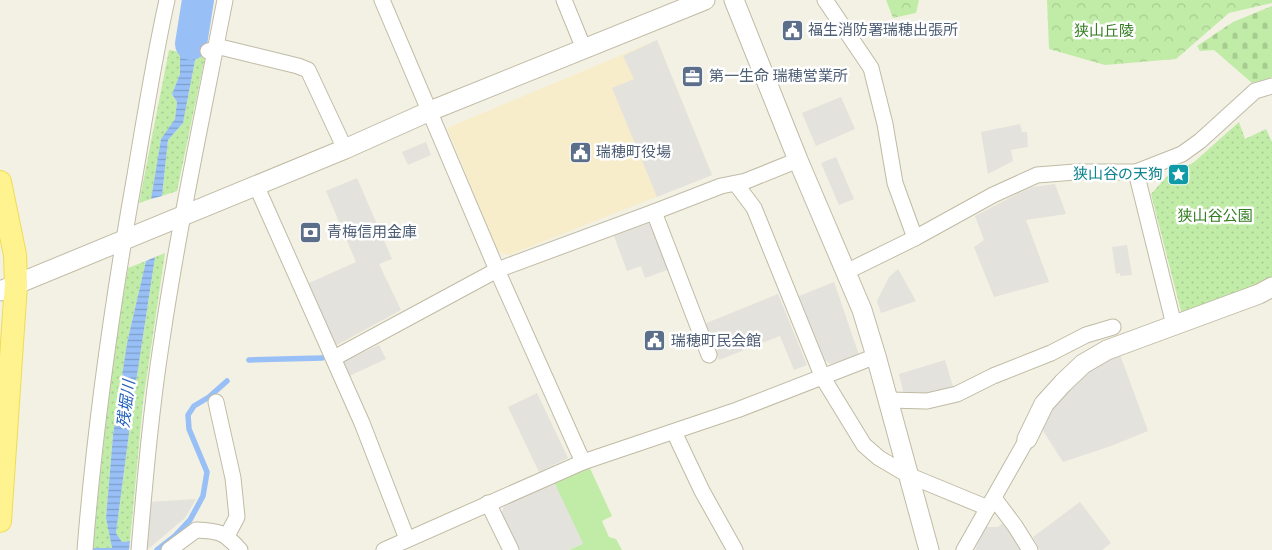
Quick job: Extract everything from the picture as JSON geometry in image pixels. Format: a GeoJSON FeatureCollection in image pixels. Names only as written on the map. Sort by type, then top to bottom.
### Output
{"type":"FeatureCollection","features":[{"type":"Feature","properties":{"kind":"main road"},"geometry":{"type":"LineString","coordinates":[[0,182],[15,255],[8,288],[0,521]]}},
{"type":"Feature","properties":{"kind":"street"},"geometry":{"type":"LineString","coordinates":[[85,550],[98,419],[158,43],[167,0]]}},
{"type":"Feature","properties":{"kind":"street"},"geometry":{"type":"LineString","coordinates":[[139,550],[144,483],[160,350],[212,50],[225,0]]}},
{"type":"Feature","properties":{"kind":"street"},"geometry":{"type":"LineString","coordinates":[[382,0],[497,270],[583,462]]}},
{"type":"Feature","properties":{"kind":"street"},"geometry":{"type":"LineString","coordinates":[[564,0],[584,49]]}},
{"type":"Feature","properties":{"kind":"street"},"geometry":{"type":"LineString","coordinates":[[8,288],[346,149],[430,111],[705,0]]}},
{"type":"Feature","properties":{"kind":"street"},"geometry":{"type":"LineString","coordinates":[[734,0],[798,160],[862,310],[929,550]]}},
{"type":"Feature","properties":{"kind":"street"},"geometry":{"type":"LineString","coordinates":[[824,0],[871,68],[885,124],[895,183],[915,238]]}},
{"type":"Feature","properties":{"kind":"street"},"geometry":{"type":"LineString","coordinates":[[212,50],[220,47],[308,70],[346,149]]}},
{"type":"Feature","properties":{"kind":"street"},"geometry":{"type":"LineString","coordinates":[[846,272],[915,238],[993,195],[1038,175],[1075,172],[1136,172],[1182,154],[1200,141],[1255,91],[1272,86]]}},
{"type":"Feature","properties":{"kind":"street"},"geometry":{"type":"LineString","coordinates":[[334,358],[497,270],[721,186],[736,184],[798,160]]}},
{"type":"Feature","properties":{"kind":"street"},"geometry":{"type":"LineString","coordinates":[[1136,172],[1174,325]]}},
{"type":"Feature","properties":{"kind":"street"},"geometry":{"type":"LineString","coordinates":[[736,184],[754,208],[823,378],[864,445],[879,458],[908,475],[991,503],[1015,526],[1030,550]]}},
{"type":"Feature","properties":{"kind":"street"},"geometry":{"type":"LineString","coordinates":[[256,185],[362,423],[407,539]]}},
{"type":"Feature","properties":{"kind":"street"},"geometry":{"type":"LineString","coordinates":[[654,212],[709,355]]}},
{"type":"Feature","properties":{"kind":"street"},"geometry":{"type":"LineString","coordinates":[[964,550],[1027,440],[1044,404],[1083,364],[1107,350],[1259,294],[1272,287]]}},
{"type":"Feature","properties":{"kind":"street"},"geometry":{"type":"LineString","coordinates":[[888,400],[927,401],[957,394],[994,376],[1051,353],[1086,335],[1114,327]]}},
{"type":"Feature","properties":{"kind":"street"},"geometry":{"type":"LineString","coordinates":[[384,550],[583,462],[674,432],[823,378],[876,356]]}},
{"type":"Feature","properties":{"kind":"street"},"geometry":{"type":"LineString","coordinates":[[216,402],[233,478],[237,517],[228,536]]}},
{"type":"Feature","properties":{"kind":"street"},"geometry":{"type":"LineString","coordinates":[[674,432],[702,491],[735,550]]}},
{"type":"Feature","properties":{"kind":"street"},"geometry":{"type":"LineString","coordinates":[[488,503],[511,550]]}},
{"type":"Feature","properties":{"kind":"street"},"geometry":{"type":"LineString","coordinates":[[169,550],[196,530],[214,531],[228,536],[240,550]]}},
{"type":"Feature","properties":{"kind":"shaded area","name":"瑞穂町役場"},"geometry":{"type":"Polygon","coordinates":[[[657,40],[712,175],[509,255],[498,252],[447,128],[657,40]]]}},
{"type":"Feature","properties":{"kind":"shaded area"},"geometry":{"type":"Polygon","coordinates":[[[657,40],[712,175],[657,197],[612,88],[634,79],[623,56],[657,40]]]}},
{"type":"Feature","properties":{"kind":"shaded area"},"geometry":{"type":"Polygon","coordinates":[[[841,97],[855,129],[816,146],[802,113],[841,97]]]}},
{"type":"Feature","properties":{"kind":"shaded area"},"geometry":{"type":"Polygon","coordinates":[[[1020,124],[1022,132],[1027,132],[1028,147],[1011,150],[1013,161],[988,174],[981,132],[1020,124]]]}},
{"type":"Feature","properties":{"kind":"shaded area"},"geometry":{"type":"Polygon","coordinates":[[[426,142],[431,155],[408,165],[402,152],[426,142]]]}},
{"type":"Feature","properties":{"kind":"shaded area"},"geometry":{"type":"Polygon","coordinates":[[[836,157],[854,199],[839,205],[821,163],[836,157]]]}},
{"type":"Feature","properties":{"kind":"shaded area"},"geometry":{"type":"Polygon","coordinates":[[[357,178],[392,259],[379,264],[401,310],[335,346],[309,283],[356,262],[326,191],[357,178]]]}},
{"type":"Feature","properties":{"kind":"shaded area"},"geometry":{"type":"Polygon","coordinates":[[[1055,184],[1066,214],[1026,220],[1049,282],[994,297],[974,247],[984,240],[975,216],[1033,187],[1055,184]]]}},
{"type":"Feature","properties":{"kind":"shaded area"},"geometry":{"type":"Polygon","coordinates":[[[653,222],[670,269],[645,278],[641,266],[627,271],[614,236],[653,222]]]}},
{"type":"Feature","properties":{"kind":"shaded area"},"geometry":{"type":"Polygon","coordinates":[[[1127,245],[1132,275],[1120,276],[1120,273],[1116,274],[1112,247],[1127,245]]]}},
{"type":"Feature","properties":{"kind":"shaded area"},"geometry":{"type":"Polygon","coordinates":[[[898,269],[916,301],[881,313],[877,301],[889,277],[898,269]]]}},
{"type":"Feature","properties":{"kind":"shaded area"},"geometry":{"type":"Polygon","coordinates":[[[834,282],[859,355],[830,364],[825,360],[799,296],[834,282]]]}},
{"type":"Feature","properties":{"kind":"shaded area"},"geometry":{"type":"Polygon","coordinates":[[[778,294],[807,365],[794,370],[780,336],[719,360],[704,324],[778,294]]]}},
{"type":"Feature","properties":{"kind":"shaded area"},"geometry":{"type":"Polygon","coordinates":[[[379,345],[386,359],[347,377],[341,363],[379,345]]]}},
{"type":"Feature","properties":{"kind":"shaded area"},"geometry":{"type":"Polygon","coordinates":[[[1119,352],[1148,431],[1063,462],[1042,429],[1056,404],[1068,389],[1095,366],[1119,352]]]}},
{"type":"Feature","properties":{"kind":"shaded area"},"geometry":{"type":"Polygon","coordinates":[[[945,360],[954,390],[935,394],[904,396],[899,374],[945,360]]]}},
{"type":"Feature","properties":{"kind":"shaded area"},"geometry":{"type":"Polygon","coordinates":[[[537,393],[568,458],[539,472],[508,407],[537,393]]]}},
{"type":"Feature","properties":{"kind":"shaded area"},"geometry":{"type":"Polygon","coordinates":[[[553,480],[583,543],[569,550],[520,550],[502,512],[505,502],[553,480]]]}},
{"type":"Feature","properties":{"kind":"shaded area"},"geometry":{"type":"Polygon","coordinates":[[[196,499],[185,518],[145,550],[149,502],[196,499]]]}},
{"type":"Feature","properties":{"kind":"shaded area"},"geometry":{"type":"Polygon","coordinates":[[[1080,502],[1111,543],[1102,550],[1040,550],[1033,537],[1080,502]]]}},
{"type":"Feature","properties":{"kind":"shaded area"},"geometry":{"type":"Polygon","coordinates":[[[1005,521],[1024,550],[975,550],[985,527],[998,527],[1005,521]]]}},
{"type":"Feature","properties":{"kind":"green space"},"geometry":{"type":"Polygon","coordinates":[[[886,0],[919,0],[916,13],[893,18],[886,0]]]}},
{"type":"Feature","properties":{"kind":"green space","name":"狭山丘陵"},"geometry":{"type":"Polygon","coordinates":[[[1047,0],[1272,0],[1272,3],[1229,13],[1176,59],[1105,65],[1049,49],[1047,0]]]}},
{"type":"Feature","properties":{"kind":"green space"},"geometry":{"type":"Polygon","coordinates":[[[1272,6],[1272,77],[1252,83],[1214,50],[1200,51],[1197,46],[1233,22],[1272,6]]]}},
{"type":"Feature","properties":{"kind":"green space"},"geometry":{"type":"Polygon","coordinates":[[[169,50],[180,52],[180,74],[172,94],[177,102],[175,119],[161,140],[151,199],[139,203],[169,50]]]}},
{"type":"Feature","properties":{"kind":"green space"},"geometry":{"type":"Polygon","coordinates":[[[196,55],[205,57],[177,191],[162,196],[168,140],[183,123],[196,55]]]}},
{"type":"Feature","properties":{"kind":"green space","name":"狭山谷公園"},"geometry":{"type":"Polygon","coordinates":[[[1239,122],[1245,139],[1266,129],[1272,142],[1272,281],[1182,315],[1151,194],[1170,173],[1193,163],[1239,122]]]}},
{"type":"Feature","properties":{"kind":"green space"},"geometry":{"type":"Polygon","coordinates":[[[165,253],[143,402],[130,541],[122,542],[116,533],[133,402],[155,257],[165,253]]]}},
{"type":"Feature","properties":{"kind":"green space"},"geometry":{"type":"Polygon","coordinates":[[[146,261],[127,343],[113,435],[106,518],[112,548],[93,548],[108,408],[128,268],[146,261]]]}},
{"type":"Feature","properties":{"kind":"green space"},"geometry":{"type":"Polygon","coordinates":[[[589,466],[612,516],[602,521],[609,537],[616,539],[622,550],[569,550],[582,544],[553,480],[589,466]]]}},
{"type":"Feature","properties":{"kind":"water"},"geometry":{"type":"Polygon","coordinates":[[[180,52],[196,55],[183,123],[168,140],[162,196],[151,199],[161,139],[175,119],[177,102],[172,94],[180,74],[180,52]]]}},
{"type":"Feature","properties":{"kind":"water"},"geometry":{"type":"Polygon","coordinates":[[[155,257],[116,533],[122,542],[130,541],[129,550],[93,550],[93,548],[112,548],[106,518],[113,435],[127,343],[146,261],[155,257]]]}},
{"type":"Feature","properties":{"kind":"waterway","name":"残堀川"},"geometry":{"type":"LineString","coordinates":[[191,44],[198,0]]}},
{"type":"Feature","properties":{"kind":"waterway"},"geometry":{"type":"LineString","coordinates":[[249,360],[322,358]]}},
{"type":"Feature","properties":{"kind":"waterway"},"geometry":{"type":"LineString","coordinates":[[157,550],[175,536],[190,520],[203,496],[207,472],[189,429],[188,415],[194,406],[209,397],[227,381]]}},
{"type":"Feature","properties":{"kind":"place","name":"福生消防署瑞穂出張所"},"geometry":{"type":"Point","coordinates":[792,30]}},
{"type":"Feature","properties":{"kind":"place","name":"第一生命 瑞穂営業所"},"geometry":{"type":"Point","coordinates":[693,76]}},
{"type":"Feature","properties":{"kind":"place","name":"瑞穂町役場"},"geometry":{"type":"Point","coordinates":[580,152]}},
{"type":"Feature","properties":{"kind":"place","name":"狭山谷の天狗"},"geometry":{"type":"Point","coordinates":[1179,174]}},
{"type":"Feature","properties":{"kind":"place","name":"青梅信用金庫"},"geometry":{"type":"Point","coordinates":[311,232]}},
{"type":"Feature","properties":{"kind":"place","name":"瑞穂町民会館"},"geometry":{"type":"Point","coordinates":[655,341]}}]}
